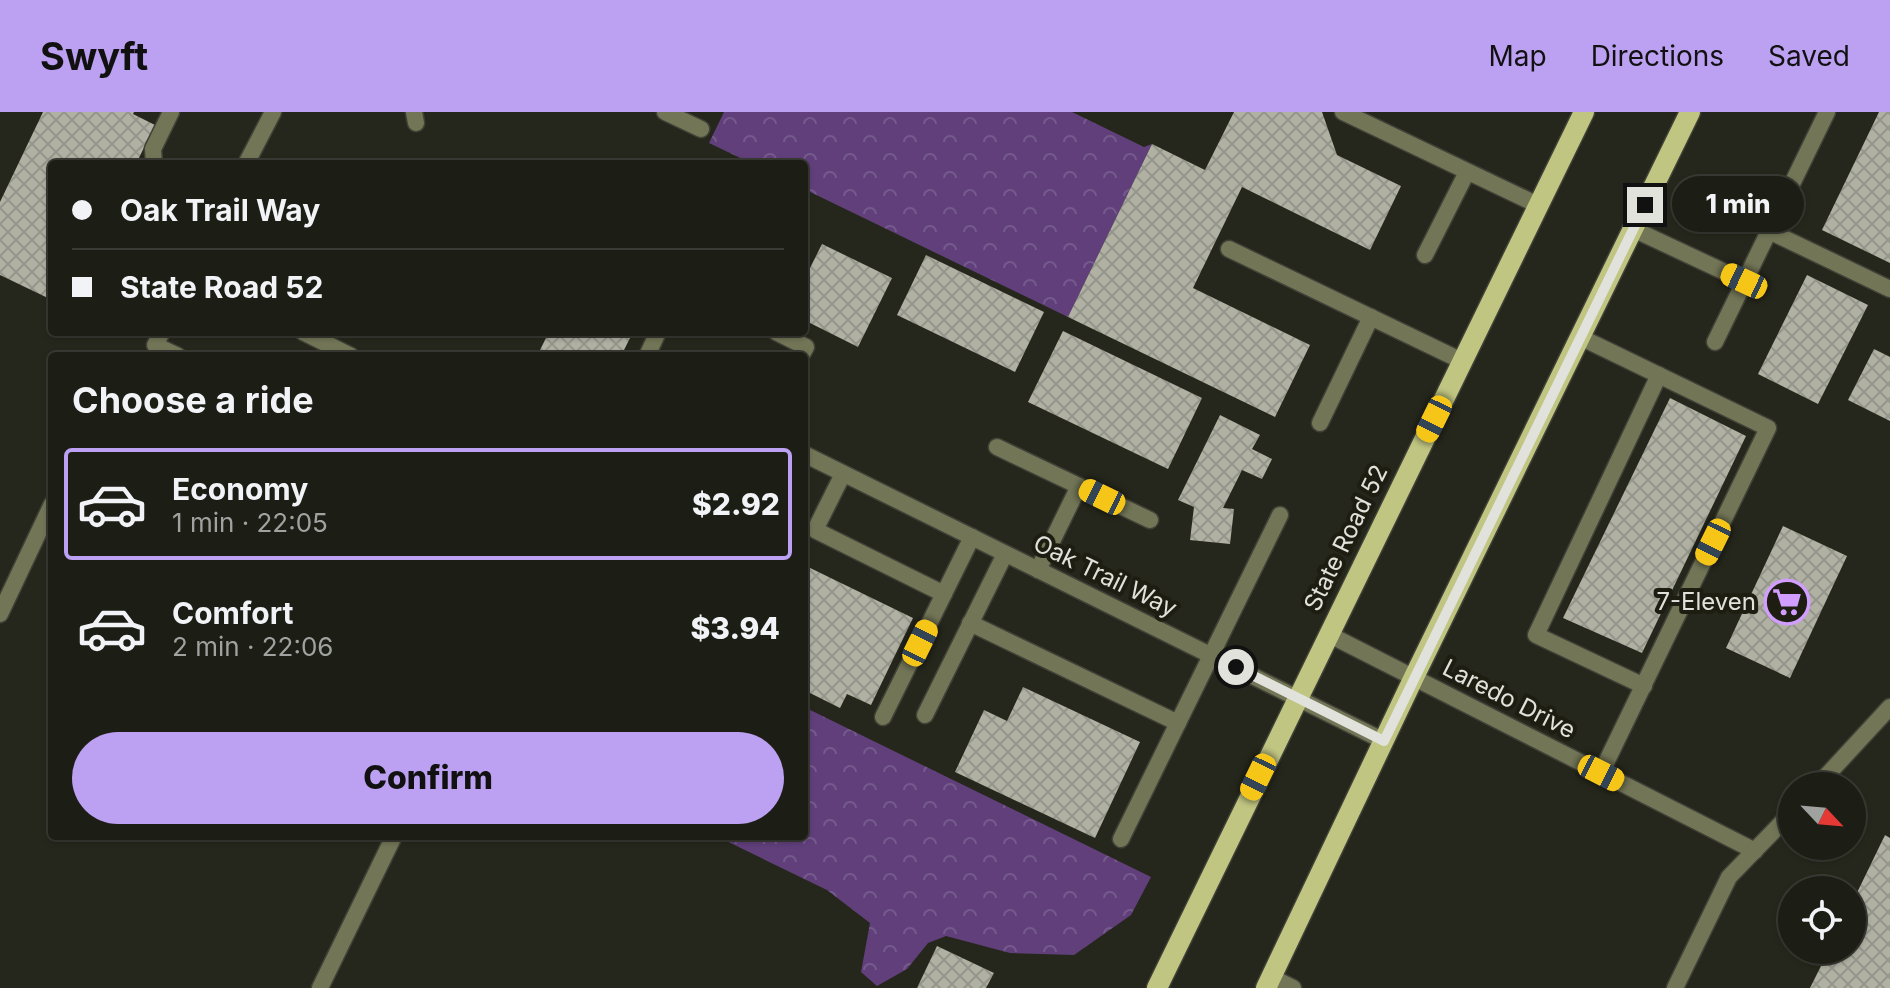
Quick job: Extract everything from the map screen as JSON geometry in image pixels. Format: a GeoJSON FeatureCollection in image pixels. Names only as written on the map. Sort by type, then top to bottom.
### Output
{"type":"FeatureCollection","features":[{"type":"Feature","properties":{"kind":"main road"},"geometry":{"type":"LineString","coordinates":[[1268,982],[1690,112]]}},
{"type":"Feature","properties":{"kind":"main road","name":"State Road 52"},"geometry":{"type":"LineString","coordinates":[[1157,988],[1538,205],[1577,114]]}},
{"type":"Feature","properties":{"kind":"street"},"geometry":{"type":"LineString","coordinates":[[154,160],[153,149],[171,112]]}},
{"type":"Feature","properties":{"kind":"street"},"geometry":{"type":"LineString","coordinates":[[248,160],[273,112]]}},
{"type":"Feature","properties":{"kind":"street"},"geometry":{"type":"LineString","coordinates":[[665,112],[701,129]]}},
{"type":"Feature","properties":{"kind":"street"},"geometry":{"type":"LineString","coordinates":[[1343,112],[1538,205]]}},
{"type":"Feature","properties":{"kind":"street"},"geometry":{"type":"LineString","coordinates":[[1715,342],[1827,112]]}},
{"type":"Feature","properties":{"kind":"street"},"geometry":{"type":"LineString","coordinates":[[1425,255],[1467,172]]}},
{"type":"Feature","properties":{"kind":"street"},"geometry":{"type":"LineString","coordinates":[[1633,229],[1744,281]]}},
{"type":"Feature","properties":{"kind":"street"},"geometry":{"type":"LineString","coordinates":[[1769,231],[1890,289]]}},
{"type":"Feature","properties":{"kind":"street"},"geometry":{"type":"LineString","coordinates":[[1229,249],[1462,361]]}},
{"type":"Feature","properties":{"kind":"street"},"geometry":{"type":"LineString","coordinates":[[1320,423],[1371,317]]}},
{"type":"Feature","properties":{"kind":"street"},"geometry":{"type":"LineString","coordinates":[[311,336],[343,352]]}},
{"type":"Feature","properties":{"kind":"street"},"geometry":{"type":"LineString","coordinates":[[784,336],[806,347],[803,352]]}},
{"type":"Feature","properties":{"kind":"street"},"geometry":{"type":"LineString","coordinates":[[1580,337],[1768,428],[1601,773]]}},
{"type":"Feature","properties":{"kind":"street"},"geometry":{"type":"LineString","coordinates":[[158,338],[174,352]]}},
{"type":"Feature","properties":{"kind":"street"},"geometry":{"type":"LineString","coordinates":[[1644,686],[1536,635],[1659,375]]}},
{"type":"Feature","properties":{"kind":"street"},"geometry":{"type":"LineString","coordinates":[[997,447],[1150,520]]}},
{"type":"Feature","properties":{"kind":"street","name":"Oak Trail Way"},"geometry":{"type":"LineString","coordinates":[[808,456],[1384,741]]}},
{"type":"Feature","properties":{"kind":"street"},"geometry":{"type":"LineString","coordinates":[[843,474],[815,530],[944,594]]}},
{"type":"Feature","properties":{"kind":"street"},"geometry":{"type":"LineString","coordinates":[[1038,570],[1079,486]]}},
{"type":"Feature","properties":{"kind":"street"},"geometry":{"type":"LineString","coordinates":[[0,614],[48,512]]}},
{"type":"Feature","properties":{"kind":"street"},"geometry":{"type":"LineString","coordinates":[[1121,839],[1280,515]]}},
{"type":"Feature","properties":{"kind":"street"},"geometry":{"type":"LineString","coordinates":[[883,717],[972,537]]}},
{"type":"Feature","properties":{"kind":"street"},"geometry":{"type":"LineString","coordinates":[[925,715],[1005,554]]}},
{"type":"Feature","properties":{"kind":"street"},"geometry":{"type":"LineString","coordinates":[[970,623],[1178,723]]}},
{"type":"Feature","properties":{"kind":"street","name":"Laredo Drive"},"geometry":{"type":"LineString","coordinates":[[1328,634],[1755,851]]}},
{"type":"Feature","properties":{"kind":"street"},"geometry":{"type":"LineString","coordinates":[[1830,772],[1890,707]]}},
{"type":"Feature","properties":{"kind":"street"},"geometry":{"type":"LineString","coordinates":[[1675,988],[1729,877],[1778,827]]}},
{"type":"Feature","properties":{"kind":"street"},"geometry":{"type":"LineString","coordinates":[[320,988],[392,840]]}},
{"type":"Feature","properties":{"kind":"street"},"geometry":{"type":"LineString","coordinates":[[1268,982],[1293,988]]}},
{"type":"Feature","properties":{"kind":"green space"},"geometry":{"type":"Polygon","coordinates":[[[724,112],[1072,112],[1144,147],[1152,144],[1068,317],[808,191],[808,160],[745,160],[709,143],[724,112]]]}},
{"type":"Feature","properties":{"kind":"green space"},"geometry":{"type":"Polygon","coordinates":[[[808,709],[1151,877],[1131,915],[1074,955],[1010,953],[946,936],[928,943],[907,969],[877,986],[861,972],[870,923],[827,890],[724,840],[808,840],[808,709]]]}},
{"type":"Feature","properties":{"kind":"building"},"geometry":{"type":"Polygon","coordinates":[[[43,112],[134,112],[155,125],[138,160],[48,160],[48,298],[0,275],[0,202],[43,112]]]}},
{"type":"Feature","properties":{"kind":"building"},"geometry":{"type":"Polygon","coordinates":[[[1234,112],[1322,112],[1337,155],[1401,186],[1370,250],[1242,187],[1193,288],[1310,345],[1275,417],[1068,317],[1152,144],[1205,170],[1234,112]]]}},
{"type":"Feature","properties":{"kind":"building"},"geometry":{"type":"Polygon","coordinates":[[[1879,112],[1890,112],[1890,263],[1822,230],[1879,112]]]}},
{"type":"Feature","properties":{"kind":"building"},"geometry":{"type":"Polygon","coordinates":[[[822,244],[892,278],[858,347],[808,322],[808,272],[822,244]]]}},
{"type":"Feature","properties":{"kind":"building"},"geometry":{"type":"Polygon","coordinates":[[[926,255],[1044,312],[1015,372],[897,315],[926,255]]]}},
{"type":"Feature","properties":{"kind":"building"},"geometry":{"type":"Polygon","coordinates":[[[1807,275],[1868,305],[1818,404],[1758,374],[1807,275]]]}},
{"type":"Feature","properties":{"kind":"building"},"geometry":{"type":"Polygon","coordinates":[[[1063,331],[1202,398],[1168,469],[1028,402],[1063,331]]]}},
{"type":"Feature","properties":{"kind":"building"},"geometry":{"type":"Polygon","coordinates":[[[547,336],[631,336],[623,352],[539,352],[547,336]]]}},
{"type":"Feature","properties":{"kind":"building"},"geometry":{"type":"Polygon","coordinates":[[[1874,349],[1890,357],[1890,421],[1848,400],[1874,349]]]}},
{"type":"Feature","properties":{"kind":"building","name":"7-Eleven"},"geometry":{"type":"Polygon","coordinates":[[[1670,398],[1746,436],[1642,653],[1563,618],[1670,398]]]}},
{"type":"Feature","properties":{"kind":"building"},"geometry":{"type":"Polygon","coordinates":[[[1220,415],[1260,435],[1252,449],[1272,459],[1262,479],[1242,470],[1223,508],[1234,509],[1230,544],[1190,540],[1194,507],[1178,500],[1220,415]]]}},
{"type":"Feature","properties":{"kind":"building","name":"7-Eleven"},"geometry":{"type":"Polygon","coordinates":[[[1783,526],[1847,556],[1790,678],[1726,648],[1783,526]]]}},
{"type":"Feature","properties":{"kind":"building"},"geometry":{"type":"Polygon","coordinates":[[[808,567],[913,618],[871,705],[847,694],[840,708],[808,692],[808,567]]]}},
{"type":"Feature","properties":{"kind":"building"},"geometry":{"type":"Polygon","coordinates":[[[1023,687],[1140,742],[1095,838],[955,772],[984,710],[1007,721],[1023,687]]]}},
{"type":"Feature","properties":{"kind":"building"},"geometry":{"type":"Polygon","coordinates":[[[1885,835],[1890,838],[1890,988],[1810,988],[1822,964],[1866,964],[1865,876],[1885,835]]]}},
{"type":"Feature","properties":{"kind":"building"},"geometry":{"type":"Polygon","coordinates":[[[937,946],[994,973],[986,988],[917,988],[937,946]]]}},
{"type":"Feature","properties":{"kind":"place","name":"7-Eleven"},"geometry":{"type":"Point","coordinates":[1787,602]}},
{"type":"Feature","properties":{"kind":"route"},"geometry":{"type":"LineString","coordinates":[[1236,667],[1384,741],[1645,205]]}}]}
